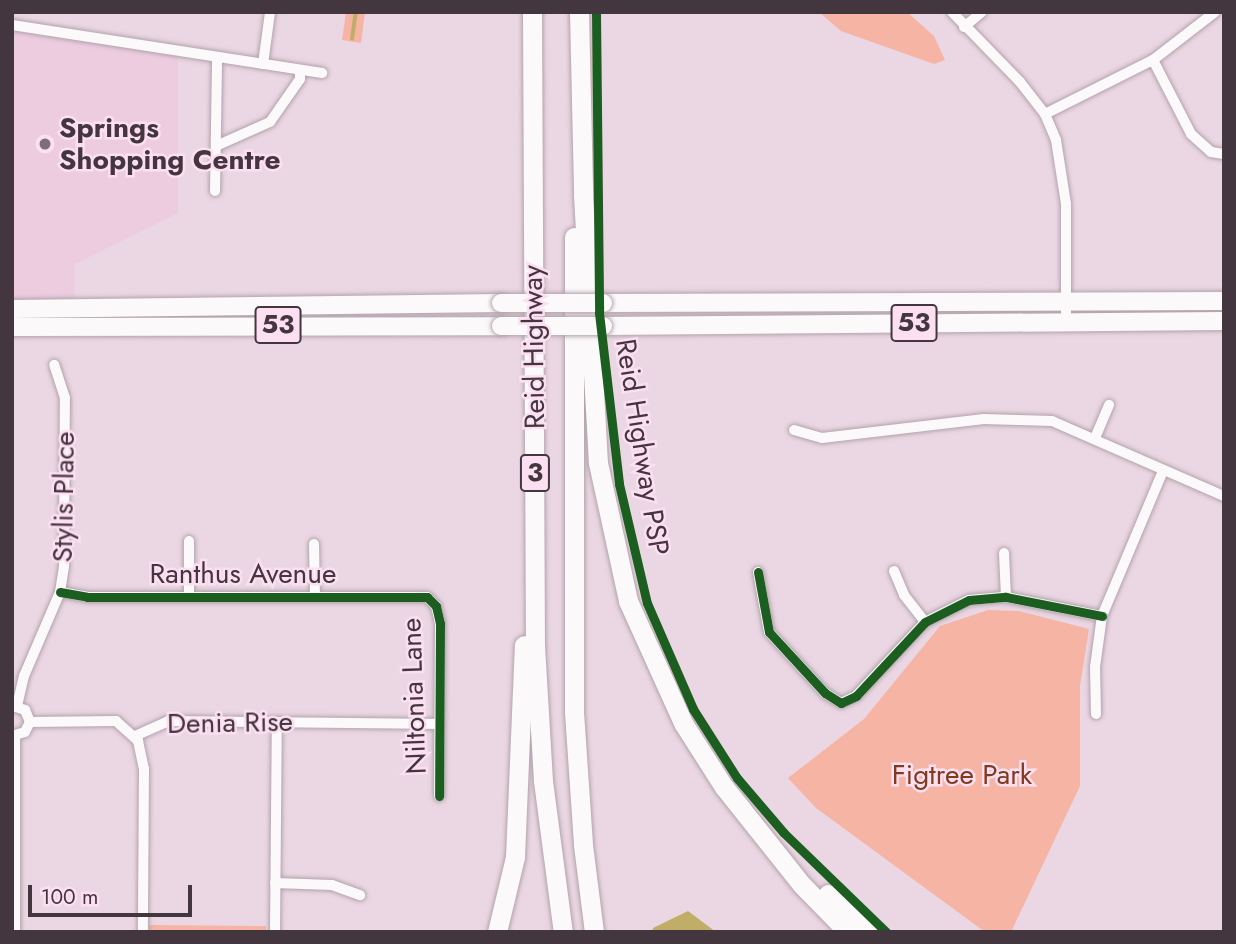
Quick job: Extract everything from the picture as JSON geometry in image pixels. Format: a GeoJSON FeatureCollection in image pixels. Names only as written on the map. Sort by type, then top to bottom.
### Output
{"type":"FeatureCollection","features":[{"type":"Feature","properties":{"kind":"highway","name":"Reid Highway"},"geometry":{"type":"LineString","coordinates":[[532,12],[538,714],[563,932]]}},
{"type":"Feature","properties":{"kind":"highway","name":"Reid Highway"},"geometry":{"type":"LineString","coordinates":[[578,12],[573,301],[574,712],[594,932]]}},
{"type":"Feature","properties":{"kind":"highway"},"geometry":{"type":"LineString","coordinates":[[578,12],[583,195],[597,449],[609,529],[628,601],[683,723],[724,787],[802,885],[848,932]]}},
{"type":"Feature","properties":{"kind":"highway"},"geometry":{"type":"LineString","coordinates":[[498,932],[515,857],[535,420]]}},
{"type":"Feature","properties":{"kind":"highway"},"geometry":{"type":"LineString","coordinates":[[763,835],[869,932]]}},
{"type":"Feature","properties":{"kind":"main road","name":"53"},"geometry":{"type":"LineString","coordinates":[[12,309],[501,303],[1224,301]]}},
{"type":"Feature","properties":{"kind":"main road","name":"53"},"geometry":{"type":"LineString","coordinates":[[12,327],[1224,321]]}},
{"type":"Feature","properties":{"kind":"street"},"geometry":{"type":"LineString","coordinates":[[262,65],[270,12]]}},
{"type":"Feature","properties":{"kind":"street"},"geometry":{"type":"LineString","coordinates":[[952,12],[1045,114],[1063,170],[1066,322]]}},
{"type":"Feature","properties":{"kind":"street"},"geometry":{"type":"LineString","coordinates":[[964,27],[982,12]]}},
{"type":"Feature","properties":{"kind":"street"},"geometry":{"type":"LineString","coordinates":[[1045,114],[1153,60],[1215,12]]}},
{"type":"Feature","properties":{"kind":"street"},"geometry":{"type":"LineString","coordinates":[[12,25],[322,73]]}},
{"type":"Feature","properties":{"kind":"street"},"geometry":{"type":"LineString","coordinates":[[215,191],[217,57]]}},
{"type":"Feature","properties":{"kind":"street"},"geometry":{"type":"LineString","coordinates":[[1153,60],[1191,134],[1211,152],[1224,154]]}},
{"type":"Feature","properties":{"kind":"street"},"geometry":{"type":"LineString","coordinates":[[216,146],[270,122],[300,79],[300,70]]}},
{"type":"Feature","properties":{"kind":"street","name":"Stylis Place"},"geometry":{"type":"LineString","coordinates":[[15,706],[24,676],[60,592],[65,537],[65,398],[54,365]]}},
{"type":"Feature","properties":{"kind":"street"},"geometry":{"type":"LineString","coordinates":[[1095,438],[1109,404]]}},
{"type":"Feature","properties":{"kind":"street"},"geometry":{"type":"LineString","coordinates":[[794,430],[822,438],[1021,419],[1052,421],[1224,496]]}},
{"type":"Feature","properties":{"kind":"street"},"geometry":{"type":"LineString","coordinates":[[1096,714],[1095,667],[1102,616],[1163,471]]}},
{"type":"Feature","properties":{"kind":"street"},"geometry":{"type":"LineString","coordinates":[[189,541],[189,597]]}},
{"type":"Feature","properties":{"kind":"street"},"geometry":{"type":"LineString","coordinates":[[314,544],[315,596]]}},
{"type":"Feature","properties":{"kind":"street"},"geometry":{"type":"LineString","coordinates":[[1004,553],[1006,597]]}},
{"type":"Feature","properties":{"kind":"street"},"geometry":{"type":"LineString","coordinates":[[894,571],[904,595],[925,622]]}},
{"type":"Feature","properties":{"kind":"street"},"geometry":{"type":"LineString","coordinates":[[758,572],[769,632],[825,693],[841,703],[856,696],[925,622],[969,600],[1006,597],[1102,616]]}},
{"type":"Feature","properties":{"kind":"street","name":"Ranthus Avenue"},"geometry":{"type":"LineString","coordinates":[[60,592],[87,597],[427,597]]}},
{"type":"Feature","properties":{"kind":"street","name":"Niltonia Lane"},"geometry":{"type":"LineString","coordinates":[[427,597],[436,606],[440,623],[439,796]]}},
{"type":"Feature","properties":{"kind":"street"},"geometry":{"type":"LineString","coordinates":[[15,706],[28,713],[30,722],[25,732],[14,736],[15,932]]}},
{"type":"Feature","properties":{"kind":"street","name":"Denia Rise"},"geometry":{"type":"LineString","coordinates":[[30,722],[109,720],[122,723],[135,736],[169,721],[439,724]]}},
{"type":"Feature","properties":{"kind":"street"},"geometry":{"type":"LineString","coordinates":[[275,932],[277,722]]}},
{"type":"Feature","properties":{"kind":"street"},"geometry":{"type":"LineString","coordinates":[[135,736],[144,769],[143,932]]}},
{"type":"Feature","properties":{"kind":"street"},"geometry":{"type":"LineString","coordinates":[[275,883],[332,884],[359,895]]}},
{"type":"Feature","properties":{"kind":"shaded area","name":"Springs Shopping Centre"},"geometry":{"type":"Polygon","coordinates":[[[12,25],[178,51],[178,213],[75,264],[74,308],[12,309],[12,25]]]}},
{"type":"Feature","properties":{"kind":"shaded area"},"geometry":{"type":"Polygon","coordinates":[[[688,911],[716,932],[652,932],[653,928],[688,911]]]}},
{"type":"Feature","properties":{"kind":"green space"},"geometry":{"type":"Polygon","coordinates":[[[346,12],[365,12],[361,43],[342,40],[346,12]]]}},
{"type":"Feature","properties":{"kind":"green space"},"geometry":{"type":"Polygon","coordinates":[[[819,12],[907,12],[934,36],[945,60],[934,64],[841,31],[819,12]]]}},
{"type":"Feature","properties":{"kind":"green space","name":"Figtree Park"},"geometry":{"type":"Polygon","coordinates":[[[988,610],[1019,611],[1089,629],[1080,686],[1080,786],[1011,932],[985,932],[816,808],[788,778],[864,719],[940,626],[988,610]]]}},
{"type":"Feature","properties":{"kind":"green space"},"geometry":{"type":"Polygon","coordinates":[[[149,925],[266,926],[266,932],[149,932],[149,925]]]}},
{"type":"Feature","properties":{"kind":"waterway"},"geometry":{"type":"LineString","coordinates":[[352,39],[356,12]]}},
{"type":"Feature","properties":{"kind":"cycle path","name":"Reid Highway PSP"},"geometry":{"type":"LineString","coordinates":[[596,12],[599,313],[619,484],[647,603],[693,709],[737,778],[784,833],[886,932]]}},
{"type":"Feature","properties":{"kind":"cycle path"},"geometry":{"type":"LineString","coordinates":[[758,572],[769,632],[825,693],[841,703],[856,696],[925,622],[969,600],[1006,597],[1102,616]]}},
{"type":"Feature","properties":{"kind":"cycle path"},"geometry":{"type":"LineString","coordinates":[[60,592],[87,597],[427,597],[436,606],[440,623],[439,796]]}},
{"type":"Feature","properties":{"kind":"place","name":"Springs Shopping Centre"},"geometry":{"type":"Point","coordinates":[45,144]}}]}
